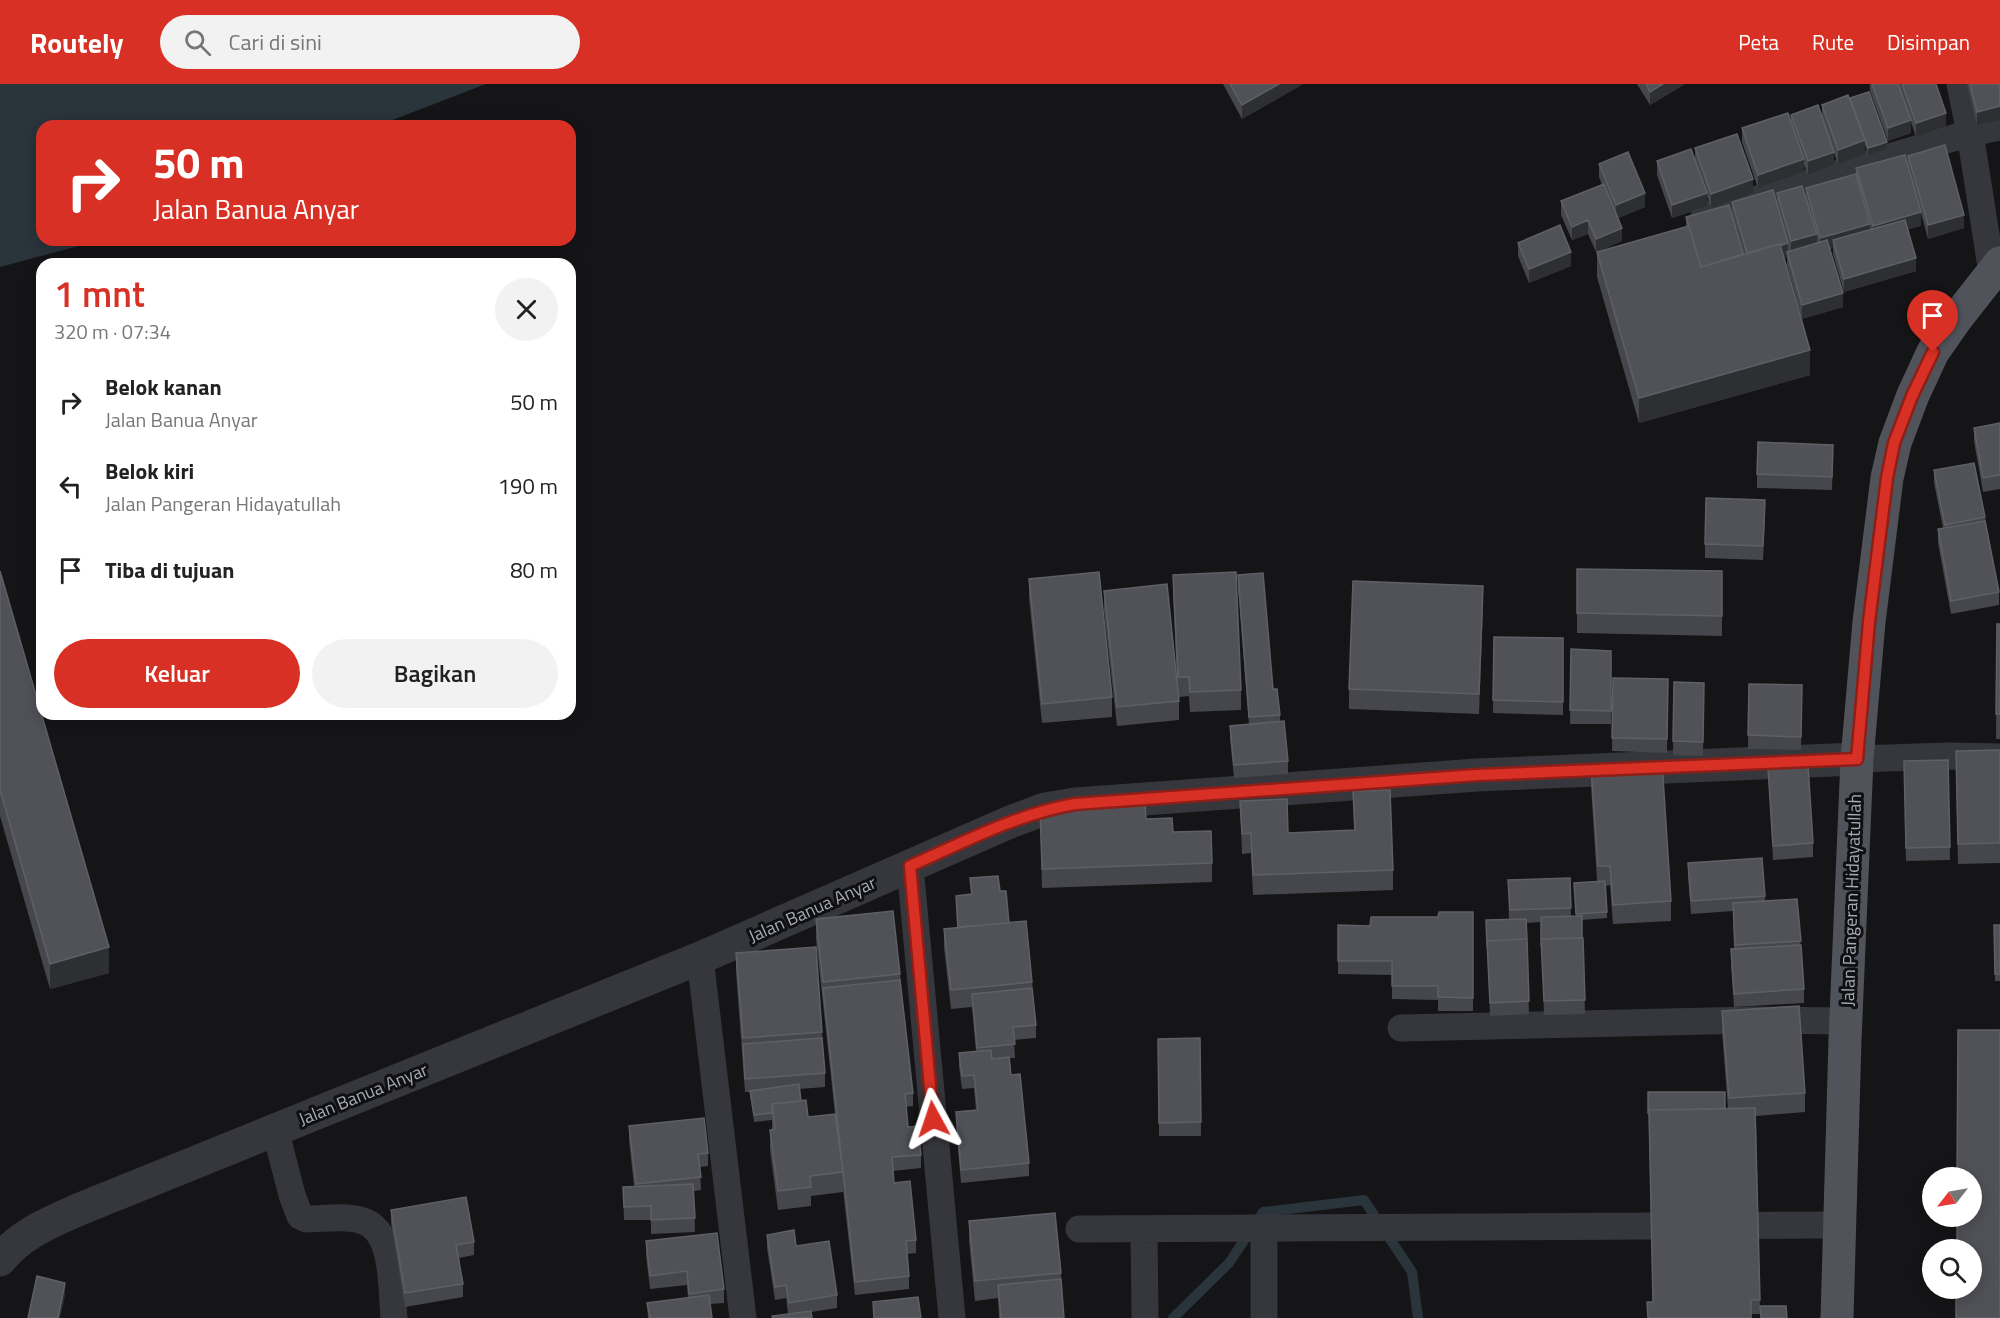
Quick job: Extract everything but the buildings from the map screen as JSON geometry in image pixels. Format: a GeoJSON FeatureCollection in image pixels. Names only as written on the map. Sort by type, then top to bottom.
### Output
{"type":"FeatureCollection","features":[{"type":"Feature","properties":{"kind":"main road","name":"Jalan Pangeran Hidayatullah"},"geometry":{"type":"LineString","coordinates":[[1837,1318],[1845,1021],[1857,759],[1869,622],[1887,478],[1894,443],[1912,396],[1933,352],[1996,268]]}},
{"type":"Feature","properties":{"kind":"street"},"geometry":{"type":"LineString","coordinates":[[1960,84],[1996,268]]}},
{"type":"Feature","properties":{"kind":"street"},"geometry":{"type":"LineString","coordinates":[[1704,216],[1970,133],[2000,127]]}},
{"type":"Feature","properties":{"kind":"street"},"geometry":{"type":"LineString","coordinates":[[1857,759],[2000,757]]}},
{"type":"Feature","properties":{"kind":"street","name":"Jalan Banua Anyar"},"geometry":{"type":"LineString","coordinates":[[0,1260],[7,1251],[34,1230],[43,1226],[275,1129],[700,958],[1044,809],[1075,804],[1477,775],[1857,759]]}},
{"type":"Feature","properties":{"kind":"street"},"geometry":{"type":"LineString","coordinates":[[910,866],[952,1318]]}},
{"type":"Feature","properties":{"kind":"street"},"geometry":{"type":"LineString","coordinates":[[700,958],[743,1318]]}},
{"type":"Feature","properties":{"kind":"street"},"geometry":{"type":"LineString","coordinates":[[1401,1028],[1753,1020],[1845,1021]]}},
{"type":"Feature","properties":{"kind":"street"},"geometry":{"type":"LineString","coordinates":[[275,1129],[294,1202],[300,1216],[306,1219],[353,1218],[365,1221],[378,1230],[388,1256],[394,1318]]}},
{"type":"Feature","properties":{"kind":"street"},"geometry":{"type":"LineString","coordinates":[[1079,1229],[1839,1225]]}},
{"type":"Feature","properties":{"kind":"street"},"geometry":{"type":"LineString","coordinates":[[1264,1228],[1264,1318]]}},
{"type":"Feature","properties":{"kind":"street"},"geometry":{"type":"LineString","coordinates":[[1144,1229],[1145,1318]]}},
{"type":"Feature","properties":{"kind":"shaded area"},"geometry":{"type":"Polygon","coordinates":[[[0,84],[486,84],[393,120],[36,120],[36,246],[79,246],[0,267],[0,84]]]}},
{"type":"Feature","properties":{"kind":"waterway"},"geometry":{"type":"LineString","coordinates":[[1173,1318],[1229,1263],[1263,1212],[1364,1200],[1412,1272],[1418,1318]]}},
{"type":"Feature","properties":{"kind":"route"},"geometry":{"type":"LineString","coordinates":[[933,1119],[910,866],[1010,822],[1044,809],[1075,804],[1477,775],[1857,759],[1869,622],[1887,478],[1894,443],[1912,396],[1933,352]]}}]}
